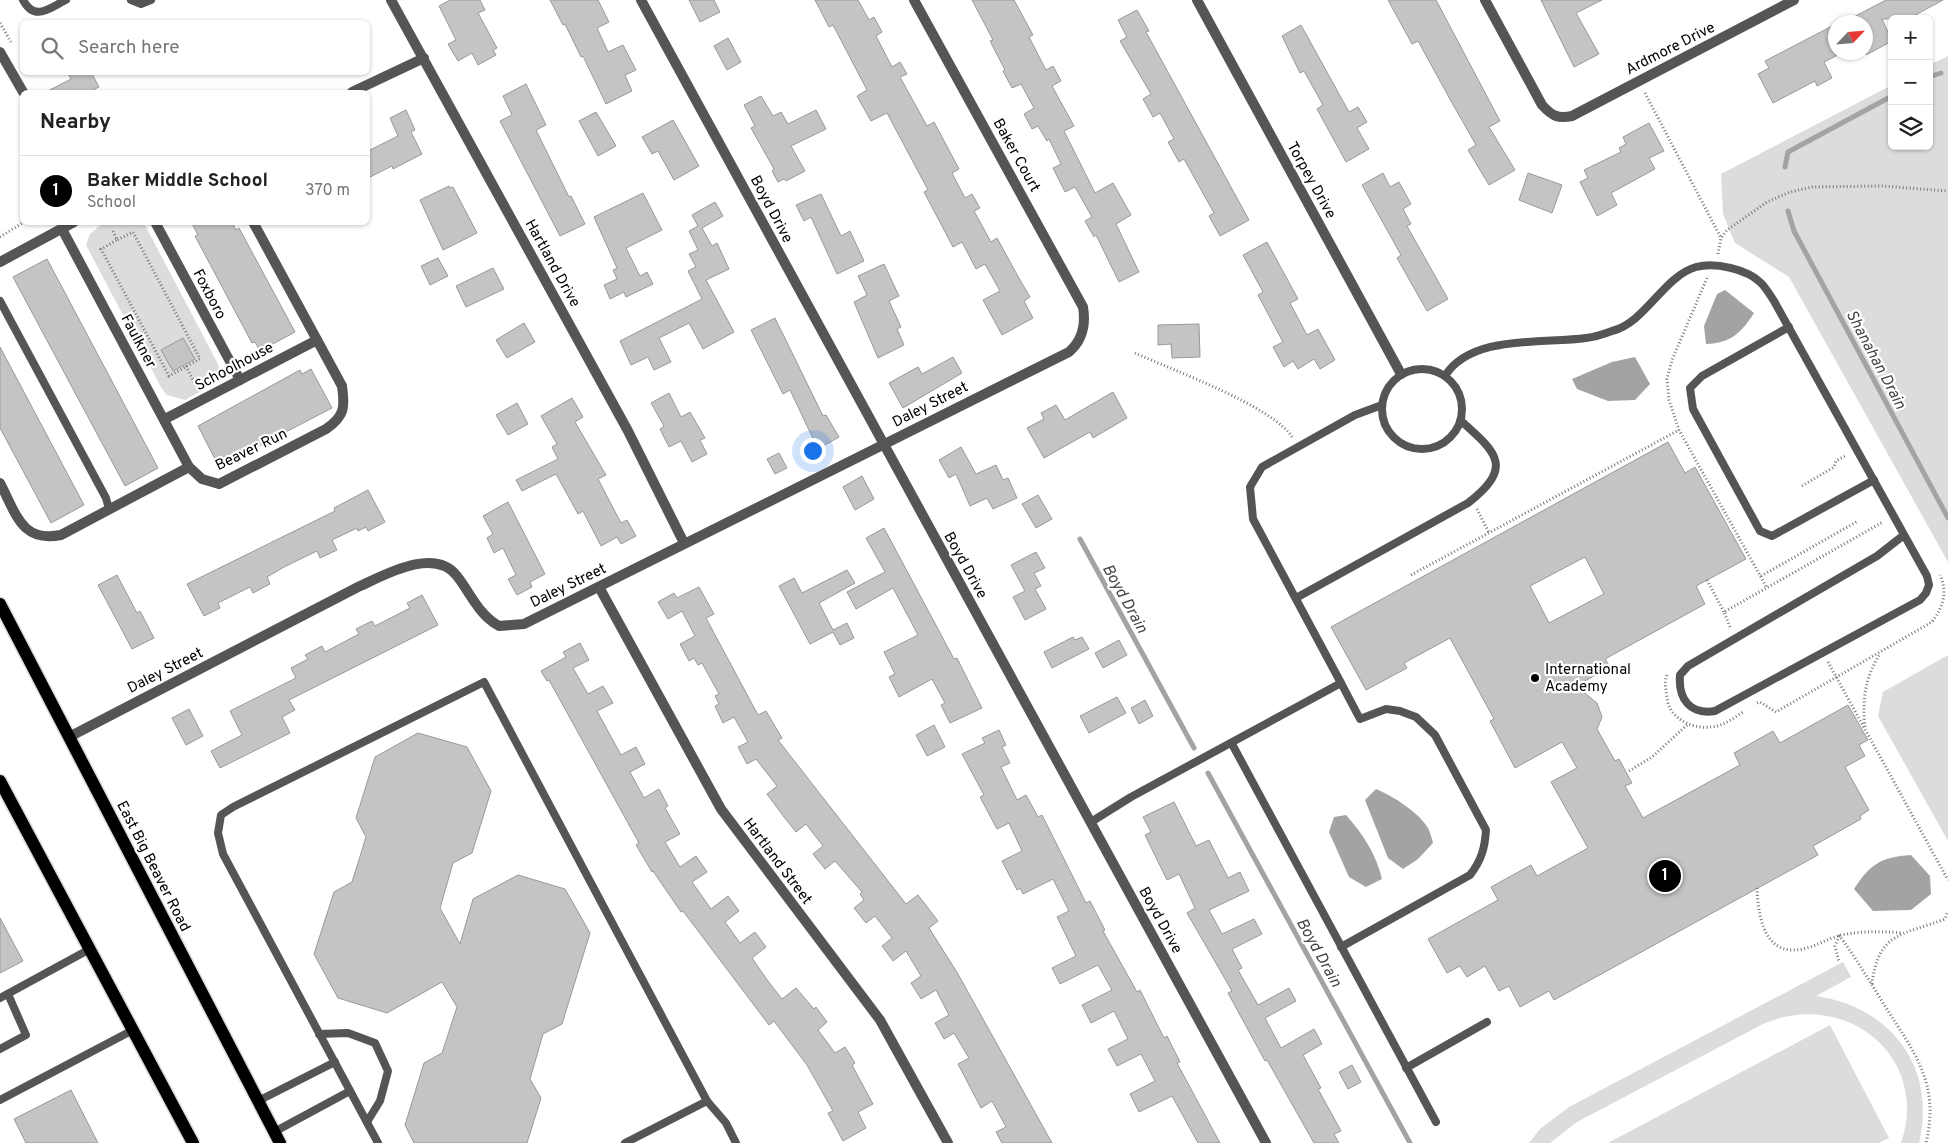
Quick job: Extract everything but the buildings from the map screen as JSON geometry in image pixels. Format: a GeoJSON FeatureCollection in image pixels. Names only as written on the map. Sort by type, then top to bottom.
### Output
{"type":"FeatureCollection","features":[{"type":"Feature","properties":{"kind":"main road","name":"East Big Beaver Road"},"geometry":{"type":"LineString","coordinates":[[0,604],[258,1101],[274,1139]]}},
{"type":"Feature","properties":{"kind":"main road"},"geometry":{"type":"LineString","coordinates":[[0,781],[194,1143]]}},
{"type":"Feature","properties":{"kind":"street","name":"Hartland Drive"},"geometry":{"type":"LineString","coordinates":[[391,0],[628,432],[684,543]]}},
{"type":"Feature","properties":{"kind":"street","name":"Boyd Drive"},"geometry":{"type":"LineString","coordinates":[[641,0],[882,444],[1266,1143]]}},
{"type":"Feature","properties":{"kind":"street","name":"Baker Court"},"geometry":{"type":"LineString","coordinates":[[914,0],[1083,307],[1084,328]]}},
{"type":"Feature","properties":{"kind":"street","name":"Torpey Drive"},"geometry":{"type":"LineString","coordinates":[[1197,0],[1401,374]]}},
{"type":"Feature","properties":{"kind":"street","name":"Ardmore Drive"},"geometry":{"type":"LineString","coordinates":[[1485,0],[1542,105],[1549,113],[1558,117],[1572,116],[1788,2]]}},
{"type":"Feature","properties":{"kind":"street"},"geometry":{"type":"LineString","coordinates":[[0,52],[22,90]]}},
{"type":"Feature","properties":{"kind":"street"},"geometry":{"type":"LineString","coordinates":[[356,90],[424,58]]}},
{"type":"Feature","properties":{"kind":"street"},"geometry":{"type":"LineString","coordinates":[[0,262],[69,225]]}},
{"type":"Feature","properties":{"kind":"street","name":"Foxboro"},"geometry":{"type":"LineString","coordinates":[[157,225],[240,380]]}},
{"type":"Feature","properties":{"kind":"street","name":"Beaver Run"},"geometry":{"type":"LineString","coordinates":[[189,467],[202,479],[219,484],[337,422],[345,406],[342,386],[256,225]]}},
{"type":"Feature","properties":{"kind":"street","name":"Faulkner"},"geometry":{"type":"LineString","coordinates":[[62,229],[189,467]]}},
{"type":"Feature","properties":{"kind":"street","name":"Daley Street"},"geometry":{"type":"LineString","coordinates":[[69,737],[350,592],[398,569],[416,563],[442,566],[456,574],[480,611],[499,626],[524,624],[1069,352],[1077,345],[1084,328]]}},
{"type":"Feature","properties":{"kind":"street","name":"Schoolhouse"},"geometry":{"type":"LineString","coordinates":[[165,419],[317,340]]}},
{"type":"Feature","properties":{"kind":"street"},"geometry":{"type":"LineString","coordinates":[[0,483],[22,524],[30,533],[40,537],[61,536],[189,467]]}},
{"type":"Feature","properties":{"kind":"street","name":"Hartland Street"},"geometry":{"type":"LineString","coordinates":[[599,587],[721,808],[880,1020],[948,1143]]}},
{"type":"Feature","properties":{"kind":"lane"},"geometry":{"type":"LineString","coordinates":[[23,0],[28,10],[34,13],[41,12],[66,0]]}},
{"type":"Feature","properties":{"kind":"lane"},"geometry":{"type":"LineString","coordinates":[[131,0],[141,4],[151,0]]}},
{"type":"Feature","properties":{"kind":"lane"},"geometry":{"type":"LineString","coordinates":[[1445,376],[1451,367],[1470,356],[1501,344],[1586,338],[1616,330],[1639,314],[1679,277],[1696,267],[1712,266],[1741,270],[1760,282],[1789,327],[1927,576],[1929,585],[1926,593],[1920,600],[1715,711],[1703,713],[1694,710],[1686,702],[1679,686],[1680,676],[1688,666],[1877,556],[1904,535]]}},
{"type":"Feature","properties":{"kind":"lane"},"geometry":{"type":"LineString","coordinates":[[0,301],[106,498],[109,509]]}},
{"type":"Feature","properties":{"kind":"lane"},"geometry":{"type":"LineString","coordinates":[[1789,327],[1702,376],[1690,388],[1693,409],[1760,532],[1772,536],[1874,480]]}},
{"type":"Feature","properties":{"kind":"lane"},"geometry":{"type":"LineString","coordinates":[[1414,369],[1428,369],[1445,376],[1459,394],[1462,407],[1461,420],[1454,433],[1445,442],[1432,448],[1419,449],[1402,443],[1388,430],[1383,418],[1382,406],[1385,393],[1392,382],[1401,374],[1414,369]]}},
{"type":"Feature","properties":{"kind":"lane"},"geometry":{"type":"LineString","coordinates":[[1341,947],[1470,875],[1480,863],[1485,847],[1486,830],[1435,734],[1416,717],[1400,711],[1386,709],[1360,719],[1253,519],[1250,486],[1262,467],[1355,415],[1382,406]]}},
{"type":"Feature","properties":{"kind":"lane"},"geometry":{"type":"LineString","coordinates":[[1296,598],[1472,500],[1488,488],[1495,474],[1495,459],[1490,447],[1461,420]]}},
{"type":"Feature","properties":{"kind":"lane"},"geometry":{"type":"LineString","coordinates":[[378,1143],[223,854],[218,833],[221,816],[233,807],[484,682],[707,1101],[726,1123],[736,1143]]}},
{"type":"Feature","properties":{"kind":"lane"},"geometry":{"type":"LineString","coordinates":[[1091,822],[1131,797],[1232,744],[1341,683]]}},
{"type":"Feature","properties":{"kind":"lane"},"geometry":{"type":"LineString","coordinates":[[1232,744],[1436,1122]]}},
{"type":"Feature","properties":{"kind":"lane"},"geometry":{"type":"LineString","coordinates":[[0,1049],[26,1035],[4,996],[90,949]]}},
{"type":"Feature","properties":{"kind":"lane"},"geometry":{"type":"LineString","coordinates":[[1406,1068],[1487,1022]]}},
{"type":"Feature","properties":{"kind":"lane"},"geometry":{"type":"LineString","coordinates":[[0,1100],[133,1030]]}},
{"type":"Feature","properties":{"kind":"lane"},"geometry":{"type":"LineString","coordinates":[[319,1034],[348,1033],[375,1043],[388,1071],[380,1101],[367,1122]]}},
{"type":"Feature","properties":{"kind":"lane"},"geometry":{"type":"LineString","coordinates":[[258,1101],[335,1062]]}},
{"type":"Feature","properties":{"kind":"lane"},"geometry":{"type":"LineString","coordinates":[[274,1139],[350,1091]]}},
{"type":"Feature","properties":{"kind":"lane"},"geometry":{"type":"LineString","coordinates":[[625,1143],[707,1101]]}},
{"type":"Feature","properties":{"kind":"path"},"geometry":{"type":"LineString","coordinates":[[0,23],[13,46]]}},
{"type":"Feature","properties":{"kind":"path"},"geometry":{"type":"LineString","coordinates":[[1643,90],[1721,238],[1726,230],[1767,202],[1790,192],[1812,187],[1882,186],[1948,191]]}},
{"type":"Feature","properties":{"kind":"path"},"geometry":{"type":"LineString","coordinates":[[0,237],[20,224]]}},
{"type":"Feature","properties":{"kind":"path"},"geometry":{"type":"LineString","coordinates":[[113,231],[117,240]]}},
{"type":"Feature","properties":{"kind":"path"},"geometry":{"type":"LineString","coordinates":[[133,232],[200,359],[169,376],[100,249],[117,240],[133,232]]}},
{"type":"Feature","properties":{"kind":"path"},"geometry":{"type":"LineString","coordinates":[[1135,353],[1259,408],[1287,428],[1298,446]]}},
{"type":"Feature","properties":{"kind":"path"},"geometry":{"type":"LineString","coordinates":[[186,366],[195,384]]}},
{"type":"Feature","properties":{"kind":"path"},"geometry":{"type":"LineString","coordinates":[[1411,575],[1679,430]]}},
{"type":"Feature","properties":{"kind":"path"},"geometry":{"type":"LineString","coordinates":[[1802,486],[1834,467],[1836,461],[1847,455]]}},
{"type":"Feature","properties":{"kind":"path"},"geometry":{"type":"LineString","coordinates":[[1472,500],[1489,533]]}},
{"type":"Feature","properties":{"kind":"path"},"geometry":{"type":"LineString","coordinates":[[1760,576],[1858,520]]}},
{"type":"Feature","properties":{"kind":"path"},"geometry":{"type":"LineString","coordinates":[[1724,612],[1883,522]]}},
{"type":"Feature","properties":{"kind":"path"},"geometry":{"type":"LineString","coordinates":[[1754,705],[1760,702],[1776,712],[1932,622],[1942,609],[1946,591],[1940,573]]}},
{"type":"Feature","properties":{"kind":"path"},"geometry":{"type":"LineString","coordinates":[[1707,580],[1731,626],[1723,631]]}},
{"type":"Feature","properties":{"kind":"path"},"geometry":{"type":"LineString","coordinates":[[1823,653],[1948,880]]}},
{"type":"Feature","properties":{"kind":"path"},"geometry":{"type":"LineString","coordinates":[[1866,730],[1864,690],[1871,670],[1881,653]]}},
{"type":"Feature","properties":{"kind":"path"},"geometry":{"type":"LineString","coordinates":[[1668,672],[1665,679],[1667,702],[1676,717],[1688,724],[1705,727],[1722,724],[1749,708]]}},
{"type":"Feature","properties":{"kind":"path"},"geometry":{"type":"LineString","coordinates":[[1629,771],[1652,757],[1688,724]]}},
{"type":"Feature","properties":{"kind":"path"},"geometry":{"type":"LineString","coordinates":[[1757,888],[1758,910],[1762,925],[1770,940],[1783,948],[1794,950],[1839,935],[1877,931],[1902,933]]}},
{"type":"Feature","properties":{"kind":"path"},"geometry":{"type":"LineString","coordinates":[[1872,984],[1873,969],[1878,957],[1891,939],[1902,933],[1945,919],[1948,912]]}},
{"type":"Feature","properties":{"kind":"path"},"geometry":{"type":"LineString","coordinates":[[1839,935],[1835,946],[1839,962]]}},
{"type":"Feature","properties":{"kind":"path"},"geometry":{"type":"LineString","coordinates":[[1839,935],[1872,984],[1924,1071],[1930,1097],[1931,1112],[1926,1143]]}},
{"type":"Feature","properties":{"kind":"shaded area"},"geometry":{"type":"Polygon","coordinates":[[[1948,56],[1948,562],[1789,277],[1735,243],[1723,214],[1721,174],[1888,87],[1888,150],[1933,150],[1933,63],[1948,56]]]}},
{"type":"Feature","properties":{"kind":"shaded area"},"geometry":{"type":"Polygon","coordinates":[[[101,225],[145,225],[219,366],[215,378],[202,391],[185,400],[167,395],[162,389],[86,245],[90,234],[101,225]]]}},
{"type":"Feature","properties":{"kind":"shaded area"},"geometry":{"type":"Polygon","coordinates":[[[1725,290],[1754,313],[1745,326],[1734,336],[1722,342],[1706,344],[1704,326],[1717,294],[1725,290]]]}},
{"type":"Feature","properties":{"kind":"shaded area"},"geometry":{"type":"Polygon","coordinates":[[[1635,357],[1650,384],[1635,400],[1608,401],[1577,389],[1572,379],[1612,362],[1635,357]]]}},
{"type":"Feature","properties":{"kind":"shaded area"},"geometry":{"type":"Polygon","coordinates":[[[1948,655],[1948,841],[1878,716],[1883,692],[1948,655]]]}},
{"type":"Feature","properties":{"kind":"shaded area"},"geometry":{"type":"Polygon","coordinates":[[[1376,789],[1411,810],[1428,828],[1430,833],[1433,843],[1418,859],[1403,869],[1388,858],[1365,800],[1376,789]]]}},
{"type":"Feature","properties":{"kind":"shaded area"},"geometry":{"type":"Polygon","coordinates":[[[1346,815],[1368,845],[1382,879],[1366,887],[1349,877],[1329,832],[1334,817],[1346,815]]]}},
{"type":"Feature","properties":{"kind":"shaded area"},"geometry":{"type":"Polygon","coordinates":[[[1911,855],[1930,876],[1931,894],[1911,910],[1873,911],[1854,889],[1860,880],[1877,863],[1911,855]]]}},
{"type":"Feature","properties":{"kind":"shaded area"},"geometry":{"type":"Polygon","coordinates":[[[1843,962],[1851,977],[1816,996],[1843,1002],[1866,1013],[1886,1027],[1902,1045],[1914,1066],[1921,1090],[1923,1115],[1919,1143],[1901,1143],[1907,1111],[1903,1083],[1892,1058],[1874,1037],[1850,1023],[1823,1015],[1793,1015],[1763,1024],[1577,1122],[1550,1143],[1529,1143],[1540,1129],[1569,1107],[1843,962]]]}},
{"type":"Feature","properties":{"kind":"shaded area"},"geometry":{"type":"Polygon","coordinates":[[[1830,1025],[1889,1138],[1879,1143],[1608,1143],[1830,1025]]]}},
{"type":"Feature","properties":{"kind":"waterway","name":"Shanahan Drain"},"geometry":{"type":"LineString","coordinates":[[1933,76],[1941,73]]}},
{"type":"Feature","properties":{"kind":"waterway","name":"Shanahan Drain"},"geometry":{"type":"LineString","coordinates":[[1785,167],[1788,152],[1888,98]]}},
{"type":"Feature","properties":{"kind":"waterway","name":"Shanahan Drain"},"geometry":{"type":"LineString","coordinates":[[1788,211],[1794,231],[1948,518]]}},
{"type":"Feature","properties":{"kind":"waterway","name":"Boyd Drain"},"geometry":{"type":"LineString","coordinates":[[1080,539],[1194,748]]}},
{"type":"Feature","properties":{"kind":"waterway","name":"Boyd Drain"},"geometry":{"type":"LineString","coordinates":[[1208,773],[1410,1143]]}},
{"type":"Feature","properties":{"kind":"place","name":"International Academy"},"geometry":{"type":"Point","coordinates":[1535,678]}},
{"type":"Feature","properties":{"kind":"place","name":"Baker Middle School"},"geometry":{"type":"Point","coordinates":[1665,876]}}]}
